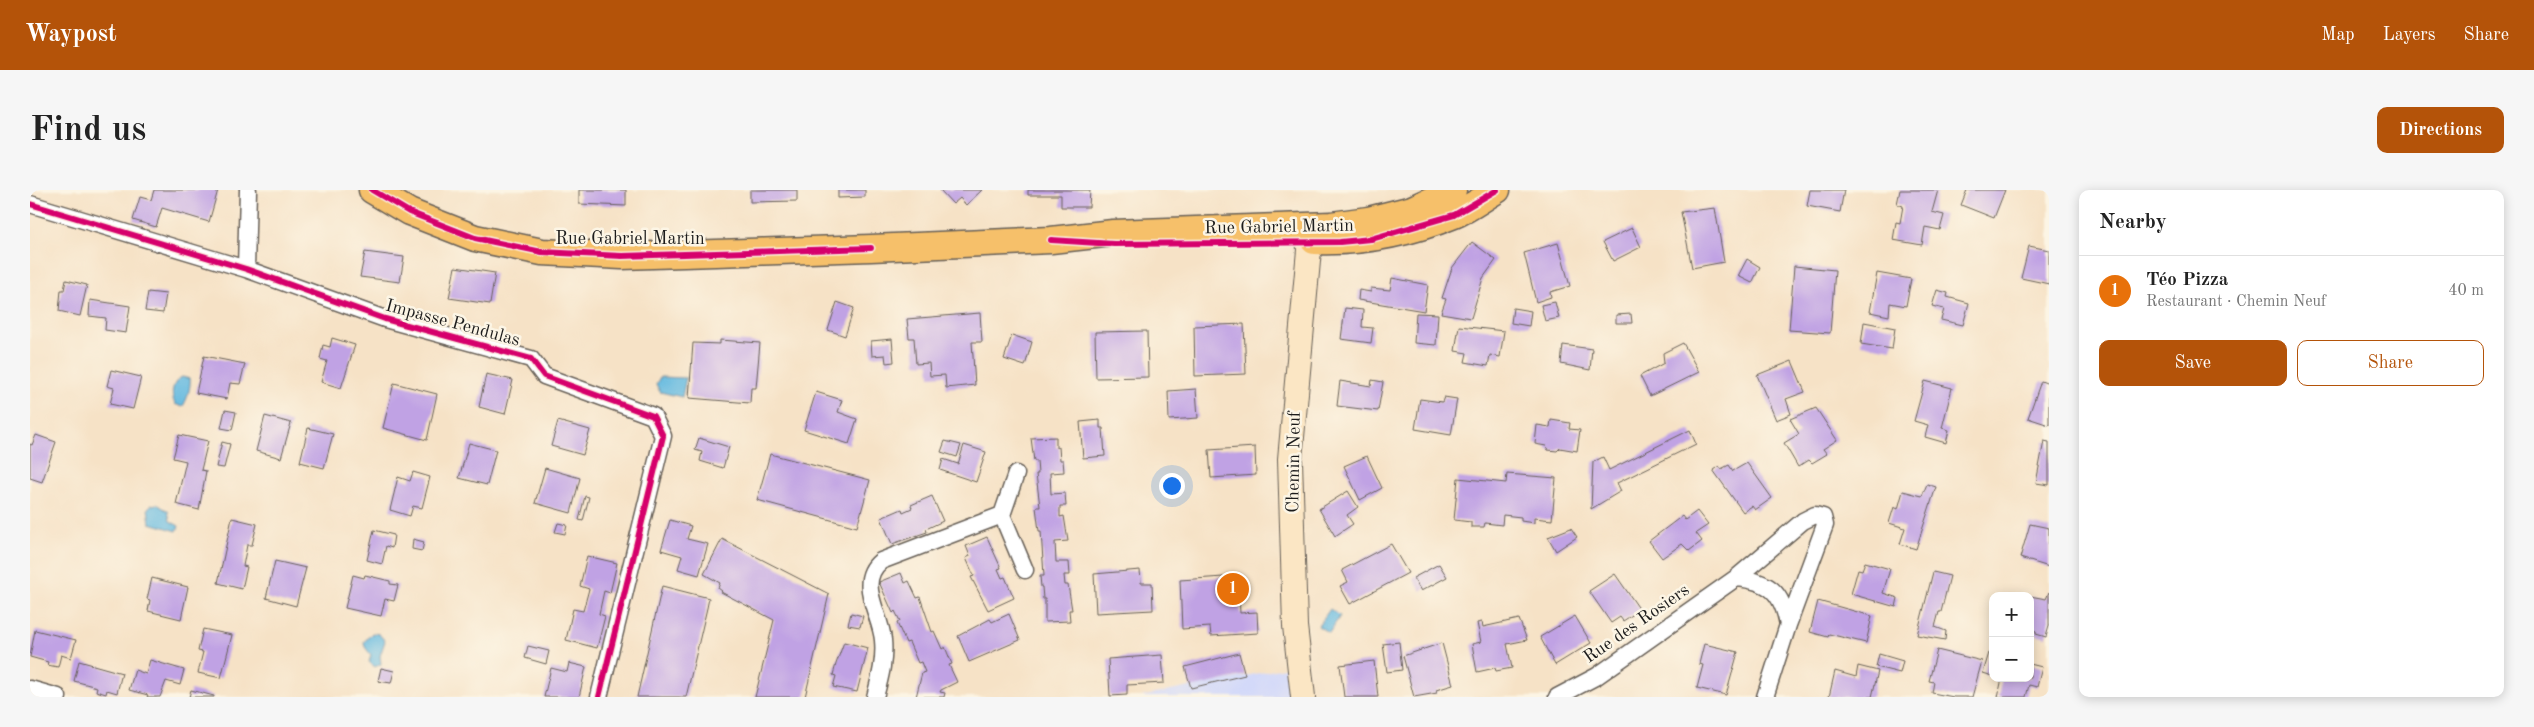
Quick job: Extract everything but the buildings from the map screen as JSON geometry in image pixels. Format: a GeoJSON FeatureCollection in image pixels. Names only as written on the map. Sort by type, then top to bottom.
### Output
{"type":"FeatureCollection","features":[{"type":"Feature","properties":{"kind":"main road","name":"Rue Gabriel Martin"},"geometry":{"type":"LineString","coordinates":[[372,190],[409,212],[475,238],[542,252],[622,256],[1051,240],[1113,233],[1308,234],[1412,209],[1453,190]]}},
{"type":"Feature","properties":{"kind":"main road","name":"Rue Gabriel Martin"},"geometry":{"type":"LineString","coordinates":[[1308,234],[1340,242],[1371,239],[1454,215],[1497,190]]}},
{"type":"Feature","properties":{"kind":"street"},"geometry":{"type":"LineString","coordinates":[[246,269],[248,190]]}},
{"type":"Feature","properties":{"kind":"street","name":"Impasse Pendulas"},"geometry":{"type":"LineString","coordinates":[[30,204],[246,269],[385,319],[531,359],[544,376],[653,416],[663,436],[599,697]]}},
{"type":"Feature","properties":{"kind":"street","name":"Chemin Neuf"},"geometry":{"type":"LineString","coordinates":[[1303,697],[1295,626],[1290,459],[1308,234]]}},
{"type":"Feature","properties":{"kind":"street"},"geometry":{"type":"LineString","coordinates":[[1016,474],[1002,515],[1024,570]]}},
{"type":"Feature","properties":{"kind":"street"},"geometry":{"type":"LineString","coordinates":[[875,697],[884,657],[882,631],[869,578],[875,566],[881,561],[1002,515]]}},
{"type":"Feature","properties":{"kind":"street","name":"Rue des Rosiers"},"geometry":{"type":"LineString","coordinates":[[1557,697],[1597,676],[1736,578],[1803,521],[1815,515],[1823,517],[1825,525],[1788,625],[1765,697]]}},
{"type":"Feature","properties":{"kind":"street"},"geometry":{"type":"LineString","coordinates":[[1736,578],[1752,580],[1770,587],[1782,601],[1788,625]]}},
{"type":"Feature","properties":{"kind":"street"},"geometry":{"type":"LineString","coordinates":[[30,689],[58,697]]}},
{"type":"Feature","properties":{"kind":"shaded area"},"geometry":{"type":"Polygon","coordinates":[[[1299,665],[1303,697],[1141,697],[1299,665]]]}},
{"type":"Feature","properties":{"kind":"water"},"geometry":{"type":"Polygon","coordinates":[[[182,377],[190,379],[190,382],[187,398],[182,407],[175,404],[172,392],[176,382],[182,377]]]}},
{"type":"Feature","properties":{"kind":"water"},"geometry":{"type":"Polygon","coordinates":[[[660,377],[686,378],[682,397],[660,392],[656,384],[660,377]]]}},
{"type":"Feature","properties":{"kind":"water"},"geometry":{"type":"Polygon","coordinates":[[[157,504],[168,511],[170,521],[179,526],[177,531],[150,523],[148,508],[151,505],[157,504]]]}},
{"type":"Feature","properties":{"kind":"water"},"geometry":{"type":"Polygon","coordinates":[[[1330,609],[1340,616],[1329,633],[1318,626],[1330,609]]]}},
{"type":"Feature","properties":{"kind":"water"},"geometry":{"type":"Polygon","coordinates":[[[372,633],[379,634],[385,641],[380,656],[381,664],[375,667],[369,662],[371,655],[364,642],[372,633]]]}},
{"type":"Feature","properties":{"kind":"cycle path"},"geometry":{"type":"LineString","coordinates":[[372,190],[409,212],[475,238],[542,252],[622,256],[871,248]]}},
{"type":"Feature","properties":{"kind":"cycle path"},"geometry":{"type":"LineString","coordinates":[[1051,240],[1114,244],[1340,242],[1371,239],[1454,215],[1497,190]]}},
{"type":"Feature","properties":{"kind":"cycle path"},"geometry":{"type":"LineString","coordinates":[[30,204],[246,269],[385,319],[531,359],[544,376],[653,416],[663,436],[599,697]]}},
{"type":"Feature","properties":{"kind":"place","name":"Téo Pizza"},"geometry":{"type":"Point","coordinates":[1233,589]}}]}
